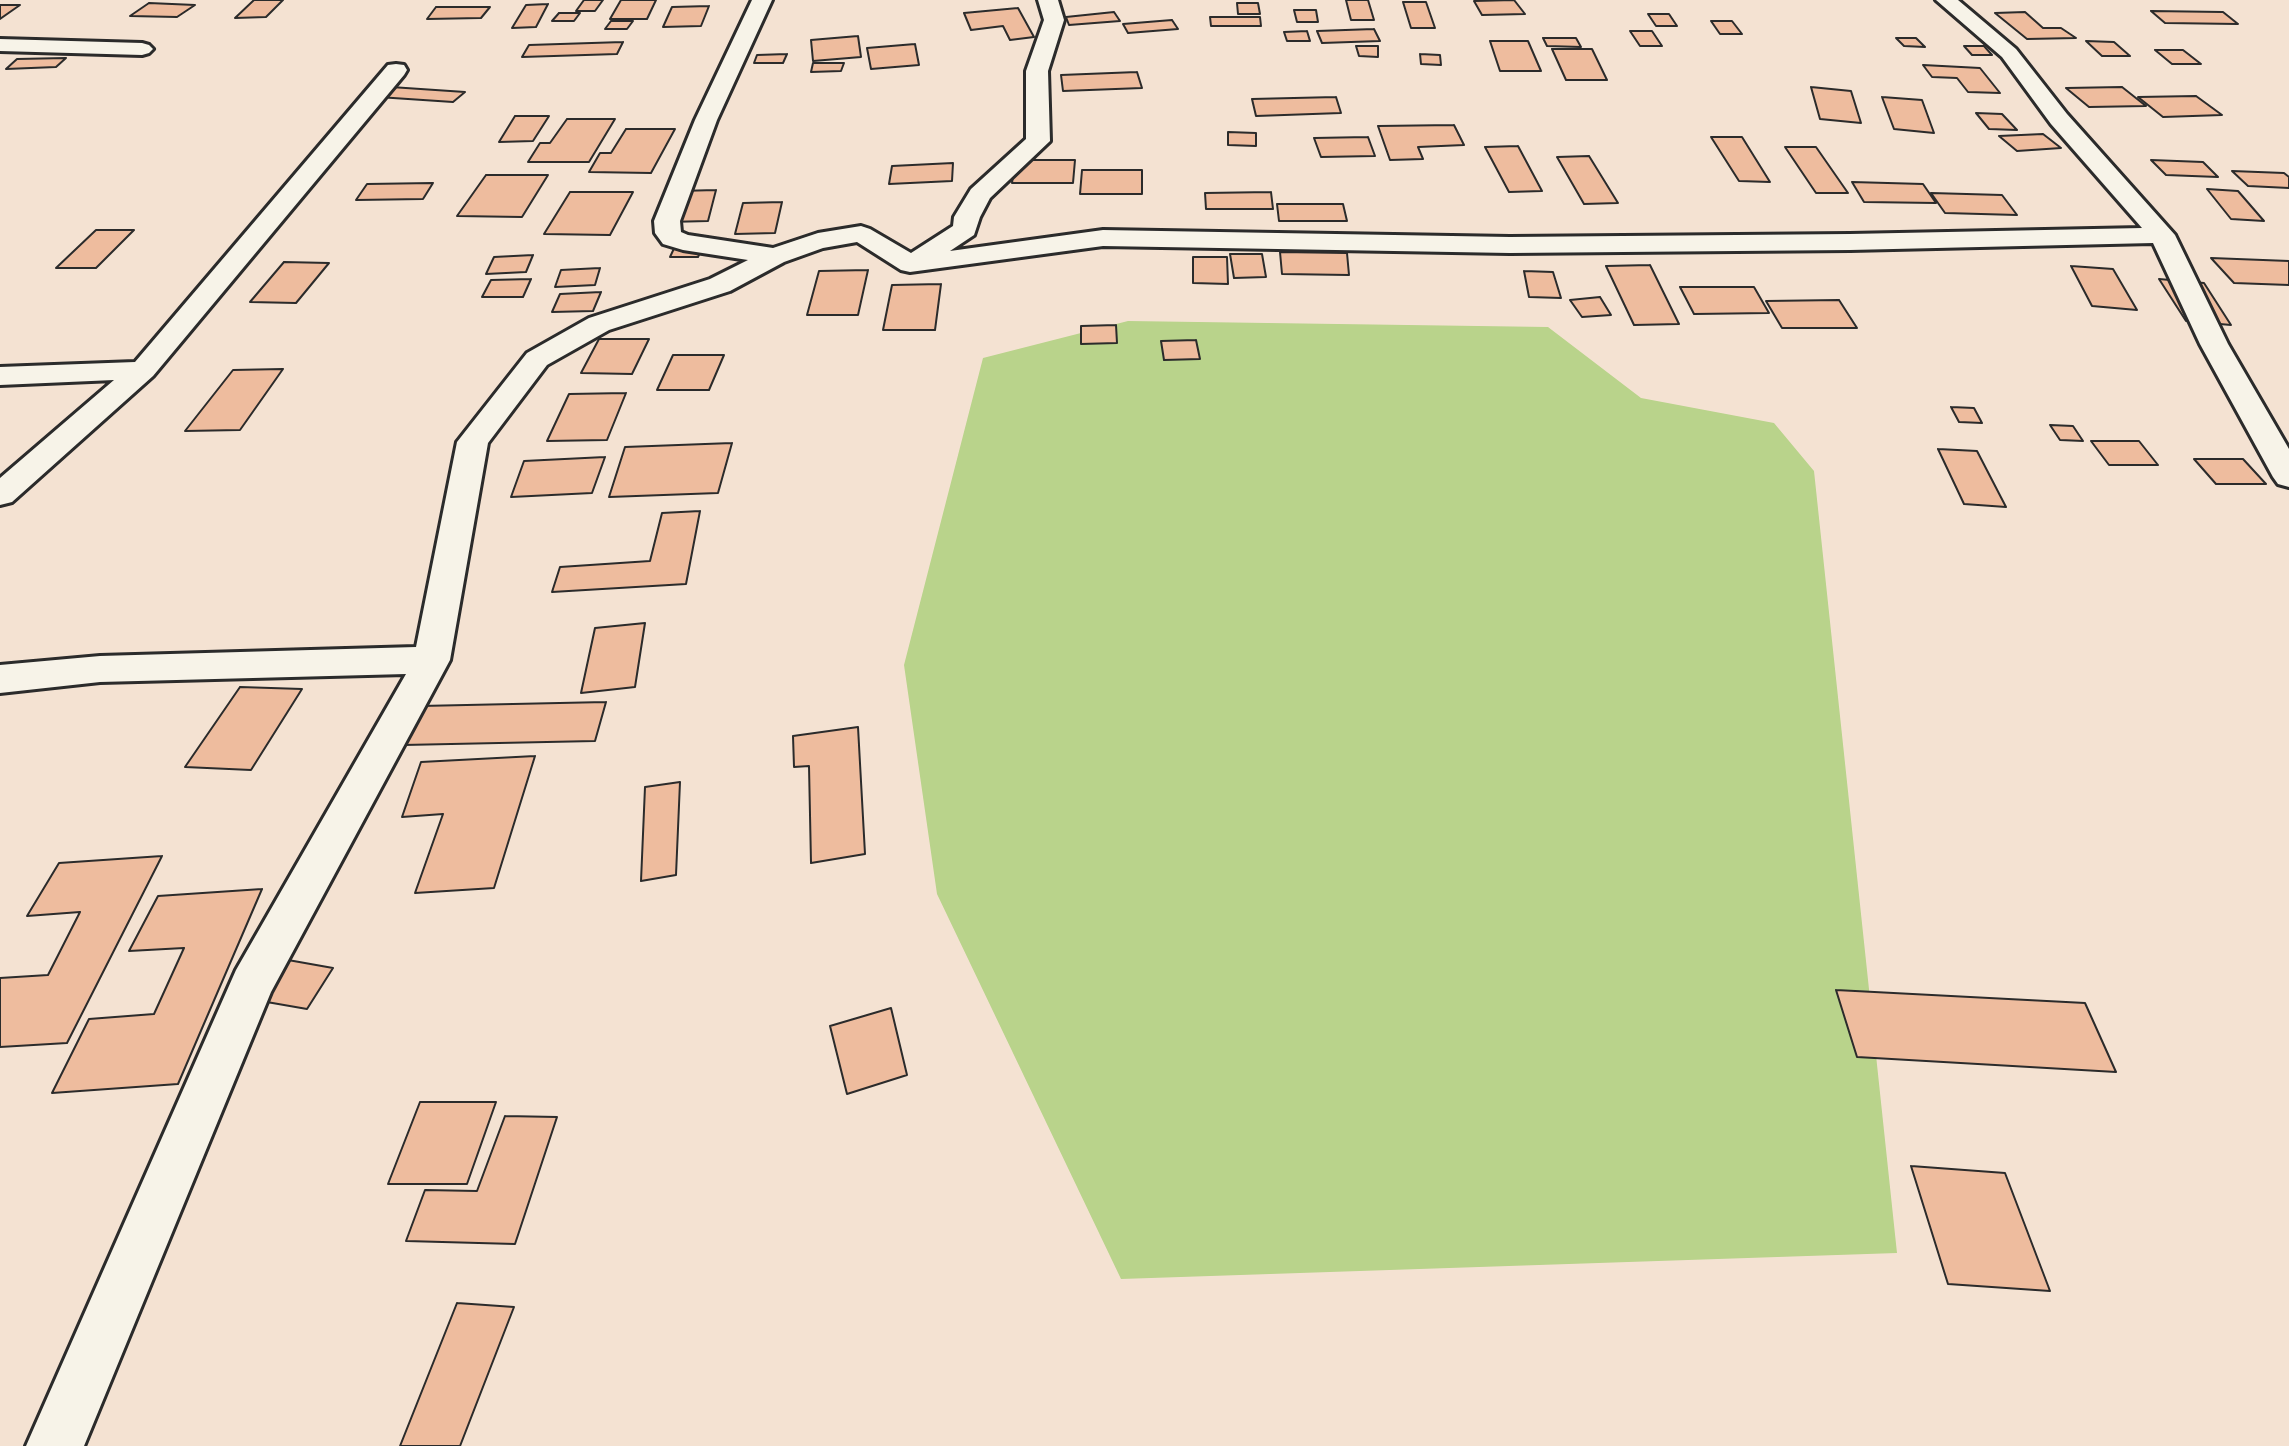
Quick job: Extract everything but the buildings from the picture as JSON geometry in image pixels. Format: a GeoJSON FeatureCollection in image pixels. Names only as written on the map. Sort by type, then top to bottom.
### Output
{"type":"FeatureCollection","features":[{"type":"Feature","properties":{"kind":"street"},"geometry":{"type":"LineString","coordinates":[[762,0],[706,120],[667,221],[668,233],[672,238],[683,242],[775,256]]}},
{"type":"Feature","properties":{"kind":"street"},"geometry":{"type":"LineString","coordinates":[[910,264],[965,230],[967,217],[980,194],[1038,141],[1037,71],[1054,20],[1048,0]]}},
{"type":"Feature","properties":{"kind":"street"},"geometry":{"type":"LineString","coordinates":[[1946,0],[2009,53],[2059,119],[2162,234],[2214,344],[2289,477]]}},
{"type":"Feature","properties":{"kind":"street"},"geometry":{"type":"LineString","coordinates":[[0,45],[142,49]]}},
{"type":"Feature","properties":{"kind":"street"},"geometry":{"type":"LineString","coordinates":[[0,495],[143,370],[396,70]]}},
{"type":"Feature","properties":{"kind":"street"},"geometry":{"type":"LineString","coordinates":[[55,1446],[252,984],[432,660],[473,442],[537,359],[599,324],[720,285],[775,256],[818,241],[860,234],[910,264],[1103,237],[1524,245],[1850,242],[2162,234]]}},
{"type":"Feature","properties":{"kind":"street"},"geometry":{"type":"LineString","coordinates":[[0,376],[143,370]]}},
{"type":"Feature","properties":{"kind":"street"},"geometry":{"type":"LineString","coordinates":[[0,679],[100,669],[432,660]]}},
{"type":"Feature","properties":{"kind":"green space"},"geometry":{"type":"Polygon","coordinates":[[[1128,321],[1548,327],[1641,398],[1774,423],[1814,471],[1897,1253],[1121,1279],[937,894],[904,665],[983,358],[1128,321]]]}}]}
